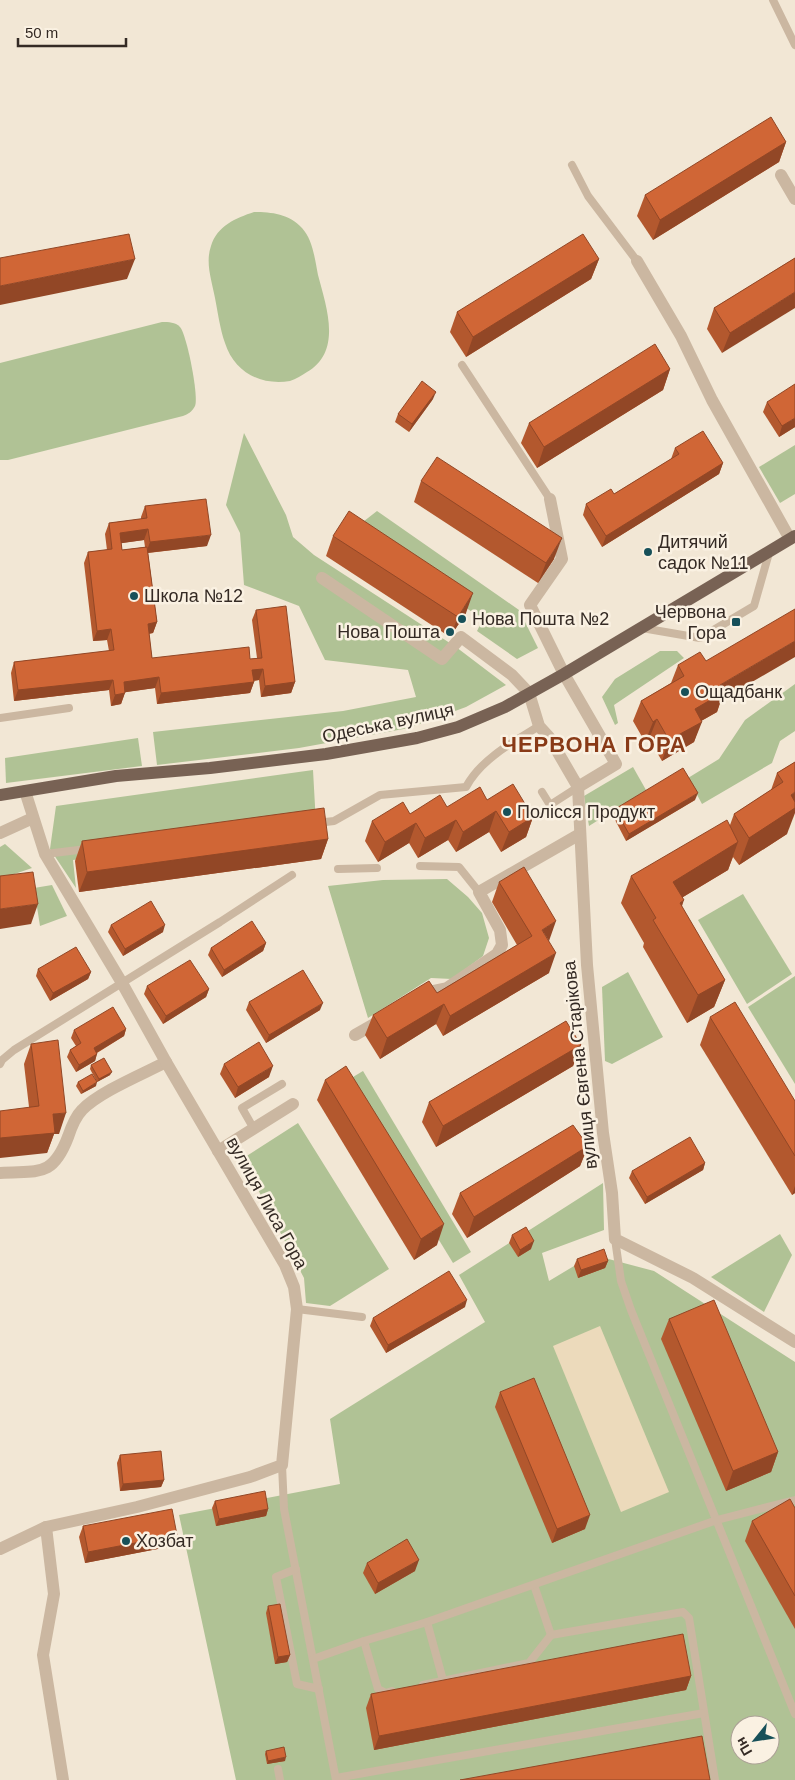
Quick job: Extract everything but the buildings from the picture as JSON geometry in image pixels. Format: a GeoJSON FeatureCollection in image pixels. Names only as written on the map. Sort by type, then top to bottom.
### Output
{"type":"FeatureCollection","features":[{"type":"Feature","properties":{"kind":"main road","name":"Одеська вулиця"},"geometry":{"type":"LineString","coordinates":[[0,795],[116,776],[210,768],[380,746],[458,727],[505,707],[564,674],[793,538]]}},
{"type":"Feature","properties":{"kind":"street"},"geometry":{"type":"LineString","coordinates":[[781,175],[795,199]]}},
{"type":"Feature","properties":{"kind":"street"},"geometry":{"type":"LineString","coordinates":[[637,261],[681,336],[712,400],[793,538]]}},
{"type":"Feature","properties":{"kind":"street"},"geometry":{"type":"LineString","coordinates":[[550,499],[562,559],[530,605],[564,674],[616,764],[578,787]]}},
{"type":"Feature","properties":{"kind":"street"},"geometry":{"type":"LineString","coordinates":[[322,578],[442,659],[461,637],[512,675],[529,693]]}},
{"type":"Feature","properties":{"kind":"street","name":"вулиця Євгена Старікова"},"geometry":{"type":"LineString","coordinates":[[529,693],[539,726],[549,737],[578,787],[587,966],[603,1132],[612,1193],[615,1239]]}},
{"type":"Feature","properties":{"kind":"street","name":"вулиця Лиса Гора"},"geometry":{"type":"LineString","coordinates":[[25,791],[45,854],[122,982],[166,1062],[285,1265],[294,1287],[297,1309],[282,1465]]}},
{"type":"Feature","properties":{"kind":"street"},"geometry":{"type":"LineString","coordinates":[[0,833],[33,818]]}},
{"type":"Feature","properties":{"kind":"street"},"geometry":{"type":"LineString","coordinates":[[412,1002],[428,992],[447,988],[496,954],[502,944],[500,930],[479,892],[580,834]]}},
{"type":"Feature","properties":{"kind":"street"},"geometry":{"type":"LineString","coordinates":[[355,1035],[395,1011]]}},
{"type":"Feature","properties":{"kind":"street"},"geometry":{"type":"LineString","coordinates":[[0,1173],[35,1172],[47,1169],[61,1151],[80,1112],[93,1101],[166,1062]]}},
{"type":"Feature","properties":{"kind":"street"},"geometry":{"type":"LineString","coordinates":[[218,1151],[293,1104]]}},
{"type":"Feature","properties":{"kind":"street"},"geometry":{"type":"LineString","coordinates":[[615,1239],[693,1278],[795,1342]]}},
{"type":"Feature","properties":{"kind":"street"},"geometry":{"type":"LineString","coordinates":[[0,1548],[46,1527],[137,1507],[250,1477],[282,1465]]}},
{"type":"Feature","properties":{"kind":"street"},"geometry":{"type":"LineString","coordinates":[[46,1527],[54,1594],[43,1655],[63,1780]]}},
{"type":"Feature","properties":{"kind":"lane"},"geometry":{"type":"LineString","coordinates":[[773,0],[795,45]]}},
{"type":"Feature","properties":{"kind":"lane"},"geometry":{"type":"LineString","coordinates":[[572,165],[588,196],[637,261]]}},
{"type":"Feature","properties":{"kind":"lane"},"geometry":{"type":"LineString","coordinates":[[462,366],[550,499]]}},
{"type":"Feature","properties":{"kind":"lane"},"geometry":{"type":"LineString","coordinates":[[642,628],[700,638],[754,606],[769,553]]}},
{"type":"Feature","properties":{"kind":"lane"},"geometry":{"type":"LineString","coordinates":[[0,718],[69,708]]}},
{"type":"Feature","properties":{"kind":"lane"},"geometry":{"type":"LineString","coordinates":[[305,824],[334,821],[380,795],[466,787],[472,776],[498,752],[539,726]]}},
{"type":"Feature","properties":{"kind":"lane"},"geometry":{"type":"LineString","coordinates":[[542,792],[550,805],[578,787]]}},
{"type":"Feature","properties":{"kind":"lane"},"geometry":{"type":"LineString","coordinates":[[45,854],[93,848]]}},
{"type":"Feature","properties":{"kind":"lane"},"geometry":{"type":"LineString","coordinates":[[420,866],[459,867],[479,892]]}},
{"type":"Feature","properties":{"kind":"lane"},"geometry":{"type":"LineString","coordinates":[[338,869],[377,868]]}},
{"type":"Feature","properties":{"kind":"lane"},"geometry":{"type":"LineString","coordinates":[[0,1064],[14,1050],[292,875]]}},
{"type":"Feature","properties":{"kind":"lane"},"geometry":{"type":"LineString","coordinates":[[254,1129],[242,1108],[282,1084]]}},
{"type":"Feature","properties":{"kind":"lane"},"geometry":{"type":"LineString","coordinates":[[615,1239],[621,1281],[631,1310],[795,1714]]}},
{"type":"Feature","properties":{"kind":"lane"},"geometry":{"type":"LineString","coordinates":[[297,1309],[362,1317]]}},
{"type":"Feature","properties":{"kind":"lane"},"geometry":{"type":"LineString","coordinates":[[282,1465],[284,1509],[336,1779],[704,1714]]}},
{"type":"Feature","properties":{"kind":"lane"},"geometry":{"type":"LineString","coordinates":[[313,1659],[427,1622],[717,1520],[795,1500]]}},
{"type":"Feature","properties":{"kind":"lane"},"geometry":{"type":"LineString","coordinates":[[296,1569],[276,1577],[297,1684],[319,1690]]}},
{"type":"Feature","properties":{"kind":"lane"},"geometry":{"type":"LineString","coordinates":[[534,1585],[551,1635]]}},
{"type":"Feature","properties":{"kind":"lane"},"geometry":{"type":"LineString","coordinates":[[415,1686],[529,1663],[551,1635],[683,1612],[689,1618],[715,1780]]}},
{"type":"Feature","properties":{"kind":"lane"},"geometry":{"type":"LineString","coordinates":[[427,1622],[444,1680]]}},
{"type":"Feature","properties":{"kind":"lane"},"geometry":{"type":"LineString","coordinates":[[364,1641],[378,1689],[386,1693],[396,1690]]}},
{"type":"Feature","properties":{"kind":"lane"},"geometry":{"type":"LineString","coordinates":[[278,1769],[280,1780]]}},
{"type":"Feature","properties":{"kind":"green space"},"geometry":{"type":"Polygon","coordinates":[[[254,212],[286,217],[297,223],[306,233],[315,257],[328,314],[328,340],[325,352],[318,363],[307,372],[290,381],[279,382],[259,379],[242,369],[229,353],[220,327],[211,279],[209,252],[214,239],[222,228],[234,220],[254,212]]]}},
{"type":"Feature","properties":{"kind":"green space"},"geometry":{"type":"Polygon","coordinates":[[[162,322],[178,325],[186,341],[192,366],[196,400],[195,406],[188,414],[8,460],[0,460],[0,363],[162,322]]]}},
{"type":"Feature","properties":{"kind":"green space"},"geometry":{"type":"Polygon","coordinates":[[[244,433],[286,515],[293,537],[314,555],[456,647],[506,685],[466,707],[409,728],[299,748],[157,765],[153,732],[343,711],[416,697],[408,670],[325,660],[299,606],[244,585],[240,533],[226,505],[244,433]]]}},
{"type":"Feature","properties":{"kind":"green space"},"geometry":{"type":"Polygon","coordinates":[[[795,445],[795,494],[780,503],[759,467],[795,445]]]}},
{"type":"Feature","properties":{"kind":"green space"},"geometry":{"type":"Polygon","coordinates":[[[377,511],[519,610],[538,648],[517,659],[477,631],[483,619],[350,532],[377,511]]]}},
{"type":"Feature","properties":{"kind":"green space"},"geometry":{"type":"Polygon","coordinates":[[[660,651],[677,651],[684,658],[614,705],[618,723],[615,725],[602,697],[615,679],[660,651]]]}},
{"type":"Feature","properties":{"kind":"green space"},"geometry":{"type":"Polygon","coordinates":[[[795,684],[795,731],[780,741],[772,763],[702,804],[688,778],[719,759],[745,720],[795,684]]]}},
{"type":"Feature","properties":{"kind":"green space"},"geometry":{"type":"Polygon","coordinates":[[[138,738],[142,766],[6,783],[5,758],[138,738]]]}},
{"type":"Feature","properties":{"kind":"green space"},"geometry":{"type":"Polygon","coordinates":[[[633,767],[646,790],[589,826],[584,796],[633,767]]]}},
{"type":"Feature","properties":{"kind":"green space"},"geometry":{"type":"Polygon","coordinates":[[[313,770],[316,824],[73,860],[76,888],[50,849],[56,806],[313,770]]]}},
{"type":"Feature","properties":{"kind":"green space"},"geometry":{"type":"Polygon","coordinates":[[[5,844],[32,868],[0,879],[0,847],[5,844]]]}},
{"type":"Feature","properties":{"kind":"green space"},"geometry":{"type":"Polygon","coordinates":[[[447,879],[468,897],[482,913],[489,938],[483,956],[452,979],[431,978],[368,1018],[328,886],[383,880],[447,879]]]}},
{"type":"Feature","properties":{"kind":"green space"},"geometry":{"type":"Polygon","coordinates":[[[52,885],[67,916],[40,926],[34,888],[52,885]]]}},
{"type":"Feature","properties":{"kind":"green space"},"geometry":{"type":"Polygon","coordinates":[[[743,894],[792,974],[747,1004],[698,920],[743,894]]]}},
{"type":"Feature","properties":{"kind":"green space"},"geometry":{"type":"Polygon","coordinates":[[[628,972],[663,1037],[612,1064],[605,1061],[602,987],[628,972]]]}},
{"type":"Feature","properties":{"kind":"green space"},"geometry":{"type":"Polygon","coordinates":[[[795,976],[795,1084],[748,1007],[795,976]]]}},
{"type":"Feature","properties":{"kind":"green space"},"geometry":{"type":"Polygon","coordinates":[[[363,1071],[471,1252],[453,1263],[343,1083],[363,1071]]]}},
{"type":"Feature","properties":{"kind":"green space"},"geometry":{"type":"Polygon","coordinates":[[[298,1123],[389,1269],[330,1306],[306,1303],[304,1278],[242,1159],[298,1123]]]}},
{"type":"Feature","properties":{"kind":"green space"},"geometry":{"type":"Polygon","coordinates":[[[603,1183],[604,1230],[542,1253],[549,1281],[574,1266],[601,1257],[654,1271],[795,1362],[795,1780],[236,1780],[179,1515],[340,1484],[330,1419],[485,1322],[459,1275],[603,1183]]]}},
{"type":"Feature","properties":{"kind":"green space"},"geometry":{"type":"Polygon","coordinates":[[[780,1234],[792,1255],[764,1312],[711,1277],[780,1234]]]}},
{"type":"Feature","properties":{"kind":"shaded area"},"geometry":{"type":"Polygon","coordinates":[[[600,1326],[669,1492],[621,1512],[553,1346],[600,1326]]]}},
{"type":"Feature","properties":{"kind":"place","name":"Дитячий садок №11"},"geometry":{"type":"Point","coordinates":[648,552]}},
{"type":"Feature","properties":{"kind":"place","name":"Школа №12"},"geometry":{"type":"Point","coordinates":[134,596]}},
{"type":"Feature","properties":{"kind":"place","name":"Нова Пошта №2"},"geometry":{"type":"Point","coordinates":[462,619]}},
{"type":"Feature","properties":{"kind":"place","name":"Червона Гора"},"geometry":{"type":"Point","coordinates":[736,622]}},
{"type":"Feature","properties":{"kind":"place","name":"Нова Пошта"},"geometry":{"type":"Point","coordinates":[450,632]}},
{"type":"Feature","properties":{"kind":"place","name":"Ощадбанк"},"geometry":{"type":"Point","coordinates":[685,692]}},
{"type":"Feature","properties":{"kind":"place","name":"Полісся Продукт"},"geometry":{"type":"Point","coordinates":[507,812]}},
{"type":"Feature","properties":{"kind":"place","name":"Хозбат"},"geometry":{"type":"Point","coordinates":[126,1541]}},
{"type":"Feature","properties":{"kind":"district","name":"ЧЕРВОНА ГОРА"},"geometry":{"type":"Point","coordinates":[594,744]}}]}
